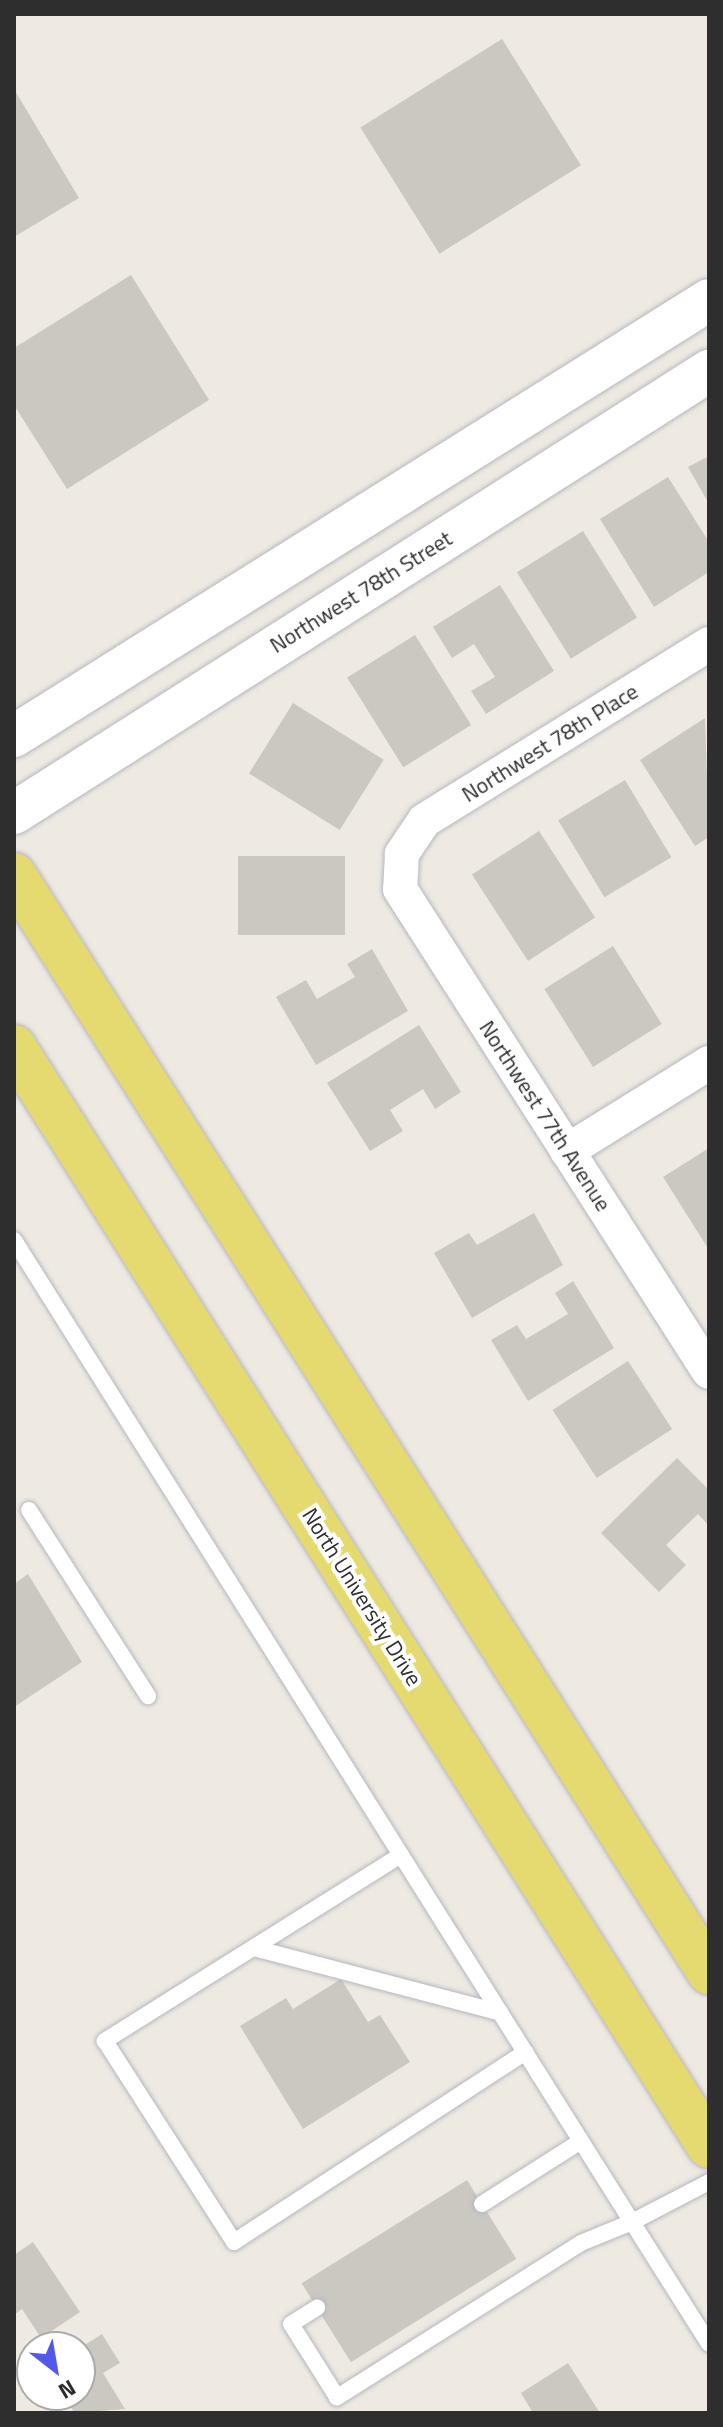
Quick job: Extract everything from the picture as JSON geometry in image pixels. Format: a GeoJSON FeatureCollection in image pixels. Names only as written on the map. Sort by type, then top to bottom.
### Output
{"type":"FeatureCollection","features":[{"type":"Feature","properties":{"kind":"main road"},"geometry":{"type":"LineString","coordinates":[[14,875],[709,1972]]}},
{"type":"Feature","properties":{"kind":"main road","name":"North University Drive"},"geometry":{"type":"LineString","coordinates":[[14,1047],[709,2146]]}},
{"type":"Feature","properties":{"kind":"street"},"geometry":{"type":"LineString","coordinates":[[14,736],[709,300]]}},
{"type":"Feature","properties":{"kind":"street","name":"Northwest 78th Street"},"geometry":{"type":"LineString","coordinates":[[14,813],[709,371]]}},
{"type":"Feature","properties":{"kind":"street","name":"Northwest 78th Place"},"geometry":{"type":"LineString","coordinates":[[402,854],[424,821],[709,644]]}},
{"type":"Feature","properties":{"kind":"street","name":"Northwest 77th Avenue"},"geometry":{"type":"LineString","coordinates":[[402,854],[400,889],[709,1372]]}},
{"type":"Feature","properties":{"kind":"street"},"geometry":{"type":"LineString","coordinates":[[567,1151],[709,1063]]}},
{"type":"Feature","properties":{"kind":"lane"},"geometry":{"type":"LineString","coordinates":[[14,1240],[709,2344]]}},
{"type":"Feature","properties":{"kind":"lane"},"geometry":{"type":"LineString","coordinates":[[29,1510],[148,1696]]}},
{"type":"Feature","properties":{"kind":"lane"},"geometry":{"type":"LineString","coordinates":[[401,1855],[105,2041],[234,2242],[526,2052]]}},
{"type":"Feature","properties":{"kind":"lane"},"geometry":{"type":"LineString","coordinates":[[254,1948],[501,2013]]}},
{"type":"Feature","properties":{"kind":"lane"},"geometry":{"type":"LineString","coordinates":[[482,2204],[581,2141]]}},
{"type":"Feature","properties":{"kind":"lane"},"geometry":{"type":"LineString","coordinates":[[317,2308],[291,2324],[337,2397],[581,2243],[632,2222],[709,2182]]}},
{"type":"Feature","properties":{"kind":"building"},"geometry":{"type":"Polygon","coordinates":[[[502,39],[581,165],[439,254],[360,127],[502,39]]]}},
{"type":"Feature","properties":{"kind":"building"},"geometry":{"type":"Polygon","coordinates":[[[14,89],[79,198],[14,237],[14,89]]]}},
{"type":"Feature","properties":{"kind":"building"},"geometry":{"type":"Polygon","coordinates":[[[131,275],[209,400],[67,489],[14,405],[14,348],[131,275]]]}},
{"type":"Feature","properties":{"kind":"building"},"geometry":{"type":"Polygon","coordinates":[[[709,456],[709,504],[688,467],[709,456]]]}},
{"type":"Feature","properties":{"kind":"building"},"geometry":{"type":"Polygon","coordinates":[[[668,477],[709,542],[709,572],[654,607],[600,519],[668,477]]]}},
{"type":"Feature","properties":{"kind":"building"},"geometry":{"type":"Polygon","coordinates":[[[583,531],[637,618],[571,659],[517,572],[583,531]]]}},
{"type":"Feature","properties":{"kind":"building"},"geometry":{"type":"Polygon","coordinates":[[[500,585],[554,671],[486,714],[471,691],[495,677],[474,644],[452,658],[433,627],[500,585]]]}},
{"type":"Feature","properties":{"kind":"building"},"geometry":{"type":"Polygon","coordinates":[[[415,635],[471,725],[403,767],[347,677],[415,635]]]}},
{"type":"Feature","properties":{"kind":"building"},"geometry":{"type":"Polygon","coordinates":[[[293,703],[384,760],[340,830],[249,773],[293,703]]]}},
{"type":"Feature","properties":{"kind":"building"},"geometry":{"type":"Polygon","coordinates":[[[705,718],[709,837],[695,846],[640,760],[705,718]]]}},
{"type":"Feature","properties":{"kind":"building"},"geometry":{"type":"Polygon","coordinates":[[[625,780],[671,857],[604,897],[558,820],[625,780]]]}},
{"type":"Feature","properties":{"kind":"building"},"geometry":{"type":"Polygon","coordinates":[[[539,831],[595,917],[528,961],[472,875],[539,831]]]}},
{"type":"Feature","properties":{"kind":"building"},"geometry":{"type":"Polygon","coordinates":[[[238,856],[345,856],[345,935],[238,935],[238,856]]]}},
{"type":"Feature","properties":{"kind":"building"},"geometry":{"type":"Polygon","coordinates":[[[613,946],[662,1024],[593,1067],[544,989],[613,946]]]}},
{"type":"Feature","properties":{"kind":"building"},"geometry":{"type":"Polygon","coordinates":[[[372,949],[408,1011],[316,1065],[276,997],[306,980],[317,999],[355,977],[347,964],[372,949]]]}},
{"type":"Feature","properties":{"kind":"building"},"geometry":{"type":"Polygon","coordinates":[[[419,1025],[461,1092],[435,1109],[423,1089],[390,1110],[403,1131],[370,1151],[327,1083],[419,1025]]]}},
{"type":"Feature","properties":{"kind":"building"},"geometry":{"type":"Polygon","coordinates":[[[709,1148],[709,1250],[663,1177],[709,1148]]]}},
{"type":"Feature","properties":{"kind":"building"},"geometry":{"type":"Polygon","coordinates":[[[534,1213],[563,1265],[472,1318],[434,1253],[469,1233],[477,1245],[534,1213]]]}},
{"type":"Feature","properties":{"kind":"building"},"geometry":{"type":"Polygon","coordinates":[[[573,1281],[614,1348],[528,1401],[491,1340],[517,1325],[526,1339],[568,1314],[555,1293],[573,1281]]]}},
{"type":"Feature","properties":{"kind":"building"},"geometry":{"type":"Polygon","coordinates":[[[628,1361],[672,1429],[597,1478],[553,1410],[628,1361]]]}},
{"type":"Feature","properties":{"kind":"building"},"geometry":{"type":"Polygon","coordinates":[[[677,1458],[709,1490],[709,1526],[698,1514],[666,1545],[686,1565],[659,1592],[601,1533],[677,1458]]]}},
{"type":"Feature","properties":{"kind":"building"},"geometry":{"type":"Polygon","coordinates":[[[28,1574],[82,1662],[14,1707],[14,1584],[28,1574]]]}},
{"type":"Feature","properties":{"kind":"building"},"geometry":{"type":"Polygon","coordinates":[[[341,1979],[368,2022],[380,2015],[410,2062],[303,2129],[240,2026],[286,1998],[293,2009],[341,1979]]]}},
{"type":"Feature","properties":{"kind":"building"},"geometry":{"type":"Polygon","coordinates":[[[467,2180],[516,2259],[351,2362],[302,2283],[467,2180]]]}},
{"type":"Feature","properties":{"kind":"building"},"geometry":{"type":"Polygon","coordinates":[[[33,2242],[80,2312],[52,2331],[36,2331],[22,2309],[14,2315],[14,2255],[33,2242]]]}},
{"type":"Feature","properties":{"kind":"building"},"geometry":{"type":"Polygon","coordinates":[[[102,2334],[120,2363],[103,2373],[125,2409],[74,2413],[96,2411],[96,2338],[102,2334]]]}},
{"type":"Feature","properties":{"kind":"building"},"geometry":{"type":"Polygon","coordinates":[[[568,2363],[600,2413],[533,2413],[521,2393],[568,2363]]]}}]}
